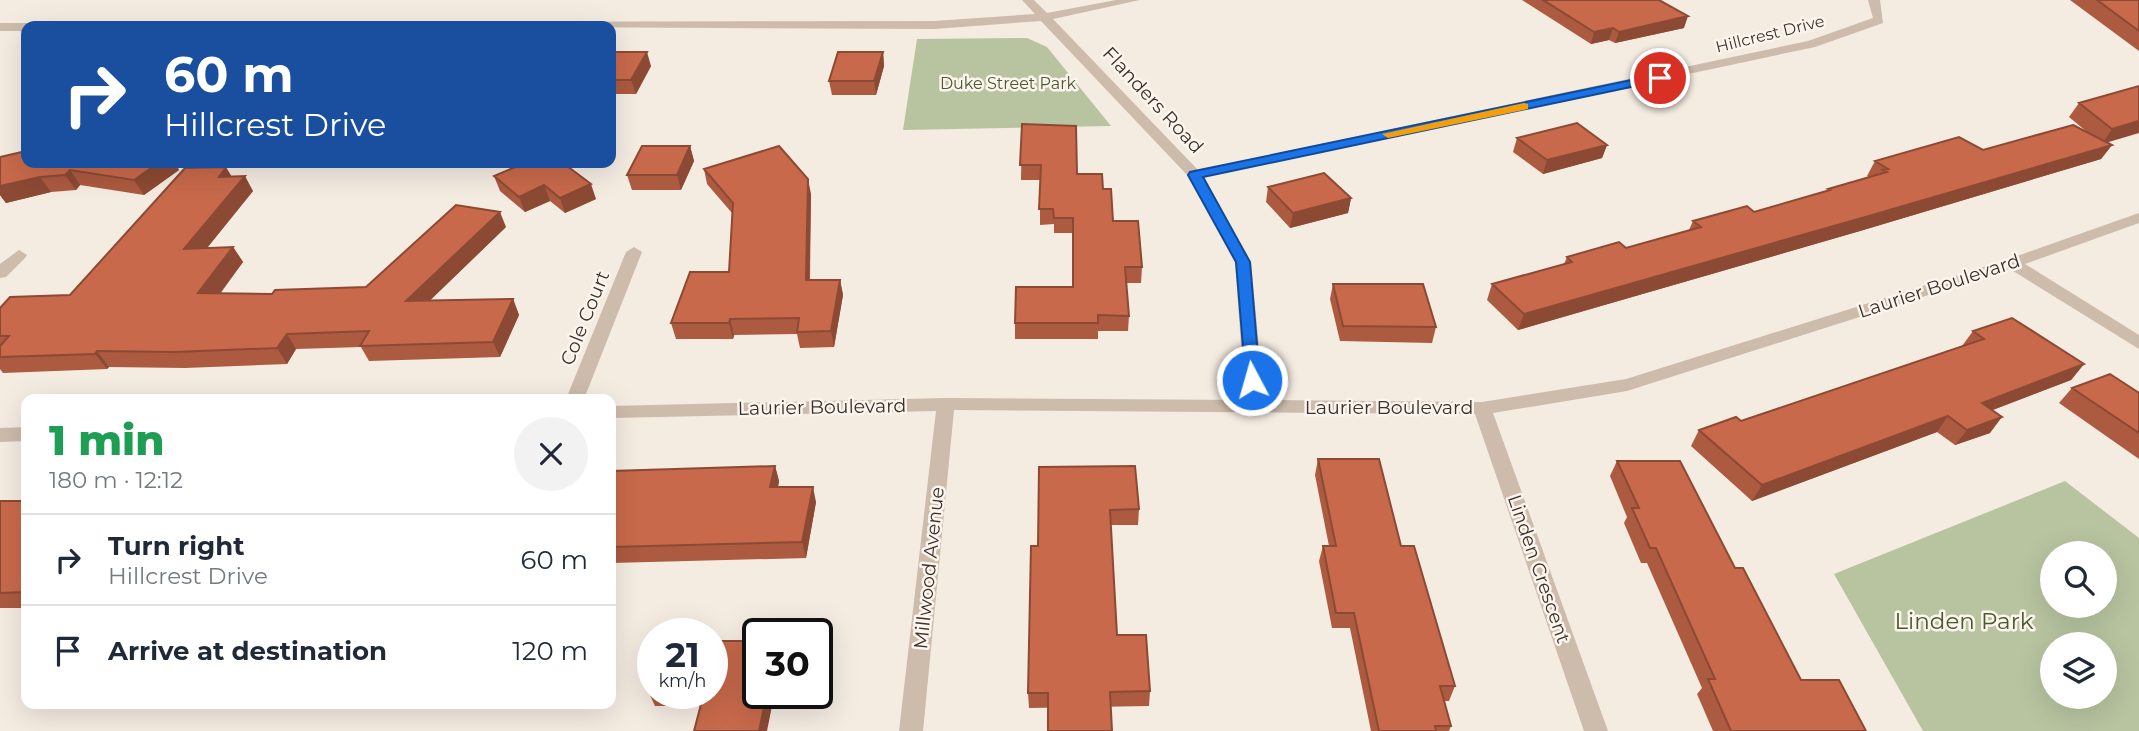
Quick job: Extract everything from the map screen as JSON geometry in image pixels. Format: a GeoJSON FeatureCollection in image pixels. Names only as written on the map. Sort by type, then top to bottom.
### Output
{"type":"FeatureCollection","features":[{"type":"Feature","properties":{"kind":"street","name":"Flanders Road"},"geometry":{"type":"LineString","coordinates":[[1028,0],[1195,175],[1243,262],[1255,406]]}},
{"type":"Feature","properties":{"kind":"street"},"geometry":{"type":"LineString","coordinates":[[616,26],[934,25],[1046,17],[1134,0]]}},
{"type":"Feature","properties":{"kind":"street","name":"Hillcrest Drive"},"geometry":{"type":"LineString","coordinates":[[1195,175],[1811,44],[1880,20],[1874,0]]}},
{"type":"Feature","properties":{"kind":"street"},"geometry":{"type":"LineString","coordinates":[[0,27],[21,27]]}},
{"type":"Feature","properties":{"kind":"street","name":"Laurier Boulevard"},"geometry":{"type":"LineString","coordinates":[[616,412],[946,404],[1482,408],[1627,385],[2012,263],[2139,218]]}},
{"type":"Feature","properties":{"kind":"street","name":"Cole Court"},"geometry":{"type":"LineString","coordinates":[[577,394],[634,252]]}},
{"type":"Feature","properties":{"kind":"street"},"geometry":{"type":"LineString","coordinates":[[0,273],[19,255]]}},
{"type":"Feature","properties":{"kind":"street"},"geometry":{"type":"LineString","coordinates":[[2012,263],[2139,343]]}},
{"type":"Feature","properties":{"kind":"street","name":"Millwood Avenue"},"geometry":{"type":"LineString","coordinates":[[911,731],[946,404]]}},
{"type":"Feature","properties":{"kind":"street","name":"Linden Crescent"},"geometry":{"type":"LineString","coordinates":[[1482,408],[1596,731]]}},
{"type":"Feature","properties":{"kind":"street"},"geometry":{"type":"LineString","coordinates":[[0,435],[21,434]]}},
{"type":"Feature","properties":{"kind":"green space","name":"Duke Street Park"},"geometry":{"type":"Polygon","coordinates":[[[1027,38],[1047,47],[1111,126],[903,130],[917,39],[1027,38]]]}},
{"type":"Feature","properties":{"kind":"green space","name":"Linden Park"},"geometry":{"type":"Polygon","coordinates":[[[2065,481],[2139,538],[2139,731],[1923,731],[1834,574],[2065,481]]]}},
{"type":"Feature","properties":{"kind":"building"},"geometry":{"type":"Polygon","coordinates":[[[1543,0],[1659,0],[1688,16],[1619,32],[1613,28],[1594,32],[1543,0]]]}},
{"type":"Feature","properties":{"kind":"building"},"geometry":{"type":"Polygon","coordinates":[[[2097,0],[2139,0],[2139,31],[2097,0]]]}},
{"type":"Feature","properties":{"kind":"building"},"geometry":{"type":"Polygon","coordinates":[[[616,52],[647,52],[631,80],[616,80],[616,52]]]}},
{"type":"Feature","properties":{"kind":"building"},"geometry":{"type":"Polygon","coordinates":[[[838,52],[883,52],[874,81],[829,81],[838,52]]]}},
{"type":"Feature","properties":{"kind":"building"},"geometry":{"type":"Polygon","coordinates":[[[2139,86],[2139,121],[2112,129],[2079,103],[2139,86]]]}},
{"type":"Feature","properties":{"kind":"building"},"geometry":{"type":"Polygon","coordinates":[[[1577,123],[1607,145],[1547,160],[1517,138],[1577,123]]]}},
{"type":"Feature","properties":{"kind":"building"},"geometry":{"type":"Polygon","coordinates":[[[1022,124],[1076,126],[1077,174],[1102,174],[1103,189],[1111,189],[1113,221],[1138,221],[1142,267],[1125,267],[1129,316],[1098,315],[1098,323],[1015,323],[1016,287],[1073,287],[1073,218],[1054,218],[1053,209],[1039,209],[1041,165],[1020,165],[1022,124]]]}},
{"type":"Feature","properties":{"kind":"building"},"geometry":{"type":"Polygon","coordinates":[[[2073,125],[2112,145],[1524,314],[1492,284],[1572,262],[1567,257],[1619,242],[1626,248],[1701,227],[1693,221],[1747,206],[1754,212],[1830,190],[1828,189],[1887,172],[1883,170],[1888,169],[1875,161],[1959,137],[1983,150],[2073,125]]]}},
{"type":"Feature","properties":{"kind":"building"},"geometry":{"type":"Polygon","coordinates":[[[642,146],[690,146],[677,175],[627,175],[642,146]]]}},
{"type":"Feature","properties":{"kind":"building"},"geometry":{"type":"Polygon","coordinates":[[[779,146],[808,179],[806,280],[840,280],[831,331],[797,332],[799,318],[730,319],[729,323],[671,323],[690,272],[729,272],[733,203],[704,169],[779,146]]]}},
{"type":"Feature","properties":{"kind":"building"},"geometry":{"type":"Polygon","coordinates":[[[21,152],[21,168],[151,168],[134,180],[70,170],[65,175],[40,177],[0,186],[0,157],[21,152]]]}},
{"type":"Feature","properties":{"kind":"building"},"geometry":{"type":"Polygon","coordinates":[[[185,168],[225,168],[219,177],[245,176],[184,249],[233,247],[198,293],[272,294],[275,290],[366,287],[456,205],[500,212],[406,301],[513,299],[493,342],[360,346],[369,331],[287,334],[277,348],[174,352],[97,351],[95,354],[0,357],[0,346],[9,336],[0,336],[0,308],[10,297],[70,295],[185,168]]]}},
{"type":"Feature","properties":{"kind":"building"},"geometry":{"type":"Polygon","coordinates":[[[513,168],[570,168],[591,184],[560,198],[544,185],[519,197],[494,176],[513,168]]]}},
{"type":"Feature","properties":{"kind":"building"},"geometry":{"type":"Polygon","coordinates":[[[1324,173],[1351,198],[1293,213],[1268,187],[1324,173]]]}},
{"type":"Feature","properties":{"kind":"building"},"geometry":{"type":"Polygon","coordinates":[[[1333,284],[1423,284],[1436,327],[1343,326],[1333,284]]]}},
{"type":"Feature","properties":{"kind":"building"},"geometry":{"type":"Polygon","coordinates":[[[2012,318],[2084,364],[1982,403],[2002,417],[1967,430],[1948,416],[1762,485],[1699,430],[1736,417],[1741,421],[1984,339],[1973,331],[2012,318]]]}},
{"type":"Feature","properties":{"kind":"building"},"geometry":{"type":"Polygon","coordinates":[[[2110,374],[2139,393],[2139,433],[2072,388],[2110,374]]]}},
{"type":"Feature","properties":{"kind":"building"},"geometry":{"type":"Polygon","coordinates":[[[1318,459],[1379,459],[1401,546],[1414,546],[1455,686],[1440,686],[1451,726],[1435,726],[1436,731],[1379,731],[1354,613],[1336,613],[1323,546],[1336,546],[1318,459]]]}},
{"type":"Feature","properties":{"kind":"building"},"geometry":{"type":"Polygon","coordinates":[[[1617,461],[1680,461],[1735,568],[1743,568],[1801,680],[1839,680],[1866,731],[1731,731],[1708,679],[1715,679],[1656,548],[1650,548],[1632,508],[1639,508],[1617,461]]]}},
{"type":"Feature","properties":{"kind":"building"},"geometry":{"type":"Polygon","coordinates":[[[775,466],[770,487],[813,487],[802,542],[616,547],[616,471],[775,466]]]}},
{"type":"Feature","properties":{"kind":"building"},"geometry":{"type":"Polygon","coordinates":[[[1135,466],[1139,509],[1110,510],[1117,635],[1146,635],[1150,691],[1110,692],[1112,731],[1048,731],[1048,693],[1028,693],[1031,546],[1038,546],[1039,467],[1135,466]]]}},
{"type":"Feature","properties":{"kind":"building"},"geometry":{"type":"Polygon","coordinates":[[[0,501],[21,501],[21,592],[0,593],[0,501]]]}},
{"type":"Feature","properties":{"kind":"building"},"geometry":{"type":"Polygon","coordinates":[[[728,641],[742,641],[742,709],[764,709],[759,731],[694,731],[700,709],[728,709],[728,641]]]}},
{"type":"Feature","properties":{"kind":"slow traffic"},"geometry":{"type":"LineString","coordinates":[[1388,134],[1524,106]]}},
{"type":"Feature","properties":{"kind":"route"},"geometry":{"type":"LineString","coordinates":[[1252,380],[1243,262],[1195,175],[1660,78]]}}]}
